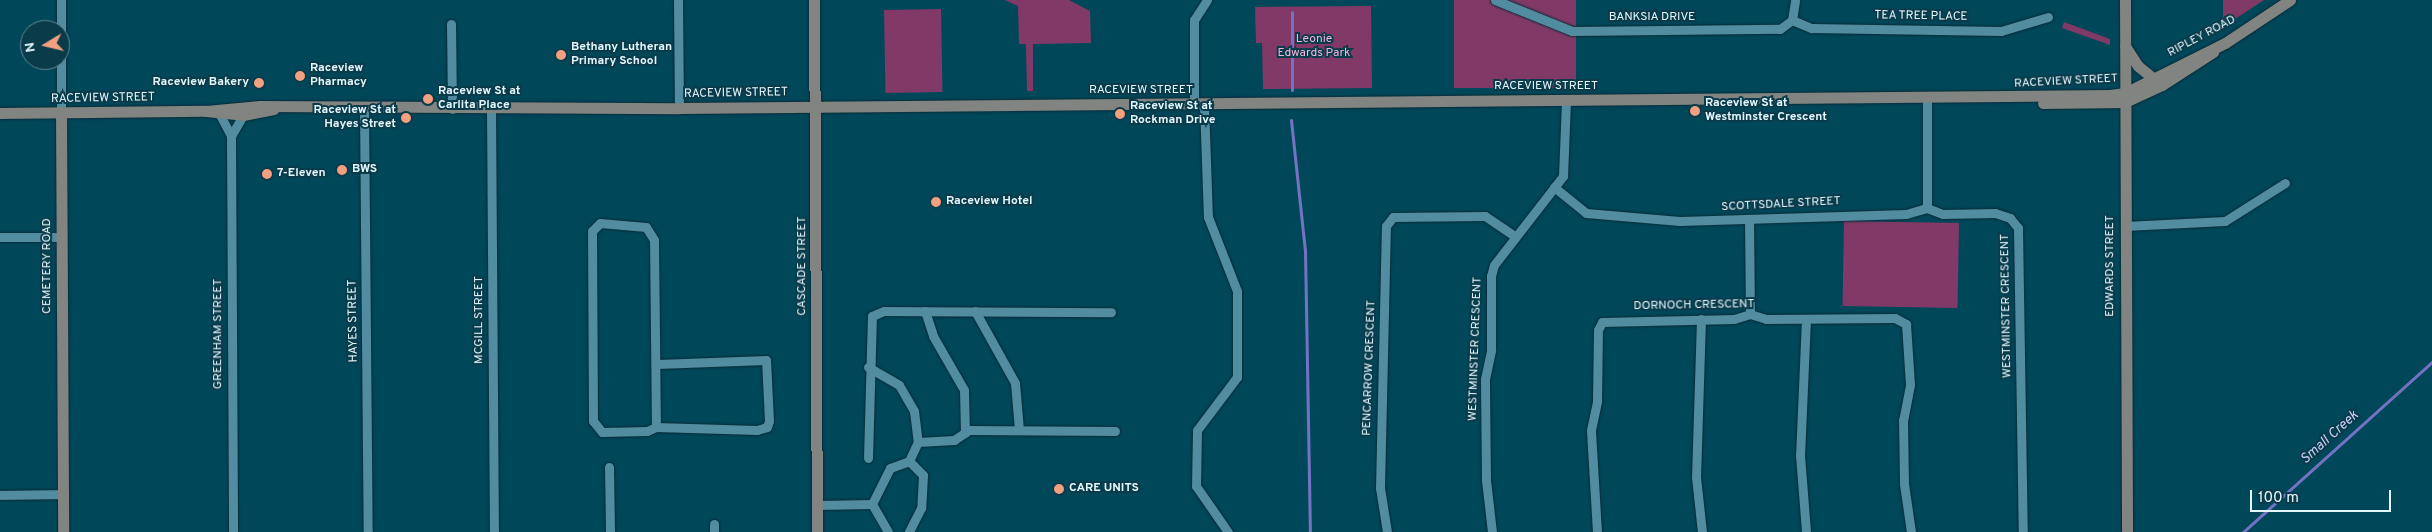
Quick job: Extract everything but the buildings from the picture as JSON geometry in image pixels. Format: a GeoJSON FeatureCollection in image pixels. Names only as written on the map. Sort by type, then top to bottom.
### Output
{"type":"FeatureCollection","features":[{"type":"Feature","properties":{"kind":"street","name":"CEMETERY ROAD"},"geometry":{"type":"LineString","coordinates":[[61,0],[64,532]]}},
{"type":"Feature","properties":{"kind":"street"},"geometry":{"type":"LineString","coordinates":[[678,0],[679,108]]}},
{"type":"Feature","properties":{"kind":"street","name":"CASCADE STREET"},"geometry":{"type":"LineString","coordinates":[[814,0],[818,532]]}},
{"type":"Feature","properties":{"kind":"street"},"geometry":{"type":"LineString","coordinates":[[1207,0],[1194,20],[1199,104],[1208,217],[1238,291],[1237,377],[1197,430],[1196,486],[1228,532]]}},
{"type":"Feature","properties":{"kind":"street","name":"BANKSIA DRIVE"},"geometry":{"type":"LineString","coordinates":[[1495,0],[1572,31],[1780,29],[1792,20]]}},
{"type":"Feature","properties":{"kind":"street"},"geometry":{"type":"LineString","coordinates":[[1792,20],[1795,0]]}},
{"type":"Feature","properties":{"kind":"street","name":"EDWARDS STREET"},"geometry":{"type":"LineString","coordinates":[[2125,0],[2127,532]]}},
{"type":"Feature","properties":{"kind":"street","name":"RIPLEY ROAD"},"geometry":{"type":"LineString","coordinates":[[2125,98],[2154,79],[2225,43],[2290,0]]}},
{"type":"Feature","properties":{"kind":"street","name":"TEA TREE PLACE"},"geometry":{"type":"LineString","coordinates":[[1792,20],[1811,28],[2001,31],[2048,16]]}},
{"type":"Feature","properties":{"kind":"street"},"geometry":{"type":"LineString","coordinates":[[451,24],[452,109]]}},
{"type":"Feature","properties":{"kind":"street"},"geometry":{"type":"LineString","coordinates":[[2125,98],[2197,66],[2225,43]]}},
{"type":"Feature","properties":{"kind":"street"},"geometry":{"type":"LineString","coordinates":[[2125,46],[2154,79]]}},
{"type":"Feature","properties":{"kind":"street","name":"RACEVIEW STREET"},"geometry":{"type":"LineString","coordinates":[[206,111],[216,106],[273,109],[491,109],[1566,100],[2125,98]]}},
{"type":"Feature","properties":{"kind":"street"},"geometry":{"type":"LineString","coordinates":[[1927,99],[1927,208]]}},
{"type":"Feature","properties":{"kind":"street","name":"WESTMINSTER CRESCENT"},"geometry":{"type":"LineString","coordinates":[[1492,532],[1486,480],[1485,379],[1491,350],[1491,276],[1516,237],[1554,187],[1566,166],[1566,100]]}},
{"type":"Feature","properties":{"kind":"street","name":"RACEVIEW STREET"},"geometry":{"type":"LineString","coordinates":[[0,114],[206,111],[220,115],[243,115],[273,109]]}},
{"type":"Feature","properties":{"kind":"street","name":"HAYES STREET"},"geometry":{"type":"LineString","coordinates":[[364,109],[368,532]]}},
{"type":"Feature","properties":{"kind":"street","name":"MCGILL STREET"},"geometry":{"type":"LineString","coordinates":[[491,109],[494,532]]}},
{"type":"Feature","properties":{"kind":"street","name":"GREENHAM STREET"},"geometry":{"type":"LineString","coordinates":[[220,115],[231,136],[233,532]]}},
{"type":"Feature","properties":{"kind":"street"},"geometry":{"type":"LineString","coordinates":[[231,136],[243,115]]}},
{"type":"Feature","properties":{"kind":"street"},"geometry":{"type":"LineString","coordinates":[[2125,226],[2224,221],[2285,183]]}},
{"type":"Feature","properties":{"kind":"street","name":"SCOTTSDALE STREET"},"geometry":{"type":"LineString","coordinates":[[1554,187],[1578,208],[1596,215],[1749,220],[1801,214],[1906,214],[1927,208]]}},
{"type":"Feature","properties":{"kind":"street","name":"WESTMINSTER CRESCENT"},"geometry":{"type":"LineString","coordinates":[[1927,208],[1943,214],[1995,212],[2010,218],[2018,228],[2023,532]]}},
{"type":"Feature","properties":{"kind":"street","name":"PENCARROW CRESCENT"},"geometry":{"type":"LineString","coordinates":[[1387,532],[1380,488],[1386,226],[1393,217],[1485,216],[1516,237]]}},
{"type":"Feature","properties":{"kind":"street"},"geometry":{"type":"LineString","coordinates":[[1749,220],[1750,314]]}},
{"type":"Feature","properties":{"kind":"street"},"geometry":{"type":"LineString","coordinates":[[656,427],[657,364],[652,231],[626,223],[595,225],[593,421],[602,432],[647,431],[656,427],[757,430],[767,427],[770,421],[766,360],[657,364]]}},
{"type":"Feature","properties":{"kind":"street"},"geometry":{"type":"LineString","coordinates":[[0,237],[61,237]]}},
{"type":"Feature","properties":{"kind":"street"},"geometry":{"type":"LineString","coordinates":[[868,458],[868,367],[872,316],[884,311],[1111,312]]}},
{"type":"Feature","properties":{"kind":"street"},"geometry":{"type":"LineString","coordinates":[[925,311],[933,336],[964,390],[965,433]]}},
{"type":"Feature","properties":{"kind":"street"},"geometry":{"type":"LineString","coordinates":[[975,311],[1015,383],[1019,430]]}},
{"type":"Feature","properties":{"kind":"street","name":"DORNOCH CRESCENT"},"geometry":{"type":"LineString","coordinates":[[1597,532],[1591,430],[1597,401],[1598,330],[1602,322],[1611,320],[1701,319],[1750,314],[1806,319],[1895,318],[1908,328],[1910,385],[1903,420],[1904,484],[1911,532]]}},
{"type":"Feature","properties":{"kind":"street"},"geometry":{"type":"LineString","coordinates":[[1701,319],[1696,477],[1702,532]]}},
{"type":"Feature","properties":{"kind":"street"},"geometry":{"type":"LineString","coordinates":[[1806,319],[1800,464],[1806,532]]}},
{"type":"Feature","properties":{"kind":"street"},"geometry":{"type":"LineString","coordinates":[[868,367],[900,385],[914,411],[918,442],[908,461],[890,468],[872,504]]}},
{"type":"Feature","properties":{"kind":"street"},"geometry":{"type":"LineString","coordinates":[[918,442],[954,440],[965,433],[1019,430],[1115,431]]}},
{"type":"Feature","properties":{"kind":"street"},"geometry":{"type":"LineString","coordinates":[[908,461],[923,476],[921,508],[909,532]]}},
{"type":"Feature","properties":{"kind":"street"},"geometry":{"type":"LineString","coordinates":[[609,467],[610,532]]}},
{"type":"Feature","properties":{"kind":"street"},"geometry":{"type":"LineString","coordinates":[[0,495],[64,494]]}},
{"type":"Feature","properties":{"kind":"street"},"geometry":{"type":"LineString","coordinates":[[817,505],[872,504]]}},
{"type":"Feature","properties":{"kind":"street"},"geometry":{"type":"LineString","coordinates":[[872,504],[887,532]]}},
{"type":"Feature","properties":{"kind":"green space"},"geometry":{"type":"Polygon","coordinates":[[[1005,0],[1069,0],[1090,11],[1091,43],[1033,44],[1033,91],[1027,91],[1026,44],[1019,44],[1018,6],[1005,0]]]}},
{"type":"Feature","properties":{"kind":"green space"},"geometry":{"type":"Polygon","coordinates":[[[1454,0],[1576,0],[1576,88],[1454,88],[1454,0]]]}},
{"type":"Feature","properties":{"kind":"green space"},"geometry":{"type":"Polygon","coordinates":[[[2223,0],[2264,0],[2223,27],[2223,0]]]}},
{"type":"Feature","properties":{"kind":"green space","name":"Leonie Edwards Park"},"geometry":{"type":"Polygon","coordinates":[[[1371,6],[1372,88],[1263,89],[1262,43],[1256,43],[1255,7],[1371,6]]]}},
{"type":"Feature","properties":{"kind":"green space"},"geometry":{"type":"Polygon","coordinates":[[[941,9],[942,92],[885,93],[884,10],[941,9]]]}},
{"type":"Feature","properties":{"kind":"green space"},"geometry":{"type":"Polygon","coordinates":[[[2064,22],[2110,39],[2110,45],[2062,28],[2064,22]]]}},
{"type":"Feature","properties":{"kind":"green space"},"geometry":{"type":"Polygon","coordinates":[[[1844,221],[1959,223],[1958,308],[1843,306],[1844,221]]]}},
{"type":"Feature","properties":{"kind":"waterway"},"geometry":{"type":"LineString","coordinates":[[1292,12],[1292,90]]}},
{"type":"Feature","properties":{"kind":"waterway"},"geometry":{"type":"LineString","coordinates":[[1291,120],[1305,250],[1310,532]]}},
{"type":"Feature","properties":{"kind":"waterway","name":"Small Creek"},"geometry":{"type":"LineString","coordinates":[[2243,532],[2432,362]]}},
{"type":"Feature","properties":{"kind":"place","name":"Bethany Lutheran Primary School"},"geometry":{"type":"Point","coordinates":[561,55]}},
{"type":"Feature","properties":{"kind":"place","name":"Raceview Pharmacy"},"geometry":{"type":"Point","coordinates":[300,76]}},
{"type":"Feature","properties":{"kind":"place","name":"Raceview Bakery"},"geometry":{"type":"Point","coordinates":[259,83]}},
{"type":"Feature","properties":{"kind":"place","name":"Raceview St at Carlita Place"},"geometry":{"type":"Point","coordinates":[428,99]}},
{"type":"Feature","properties":{"kind":"place","name":"Raceview St at Westminster Crescent"},"geometry":{"type":"Point","coordinates":[1695,111]}},
{"type":"Feature","properties":{"kind":"place","name":"Raceview St at Rockman Drive"},"geometry":{"type":"Point","coordinates":[1120,114]}},
{"type":"Feature","properties":{"kind":"place","name":"Raceview St at Hayes Street"},"geometry":{"type":"Point","coordinates":[406,118]}},
{"type":"Feature","properties":{"kind":"place","name":"BWS"},"geometry":{"type":"Point","coordinates":[342,170]}},
{"type":"Feature","properties":{"kind":"place","name":"7-Eleven"},"geometry":{"type":"Point","coordinates":[267,174]}},
{"type":"Feature","properties":{"kind":"place","name":"Raceview Hotel"},"geometry":{"type":"Point","coordinates":[936,202]}},
{"type":"Feature","properties":{"kind":"place","name":"CARE UNITS"},"geometry":{"type":"Point","coordinates":[1059,489]}}]}
